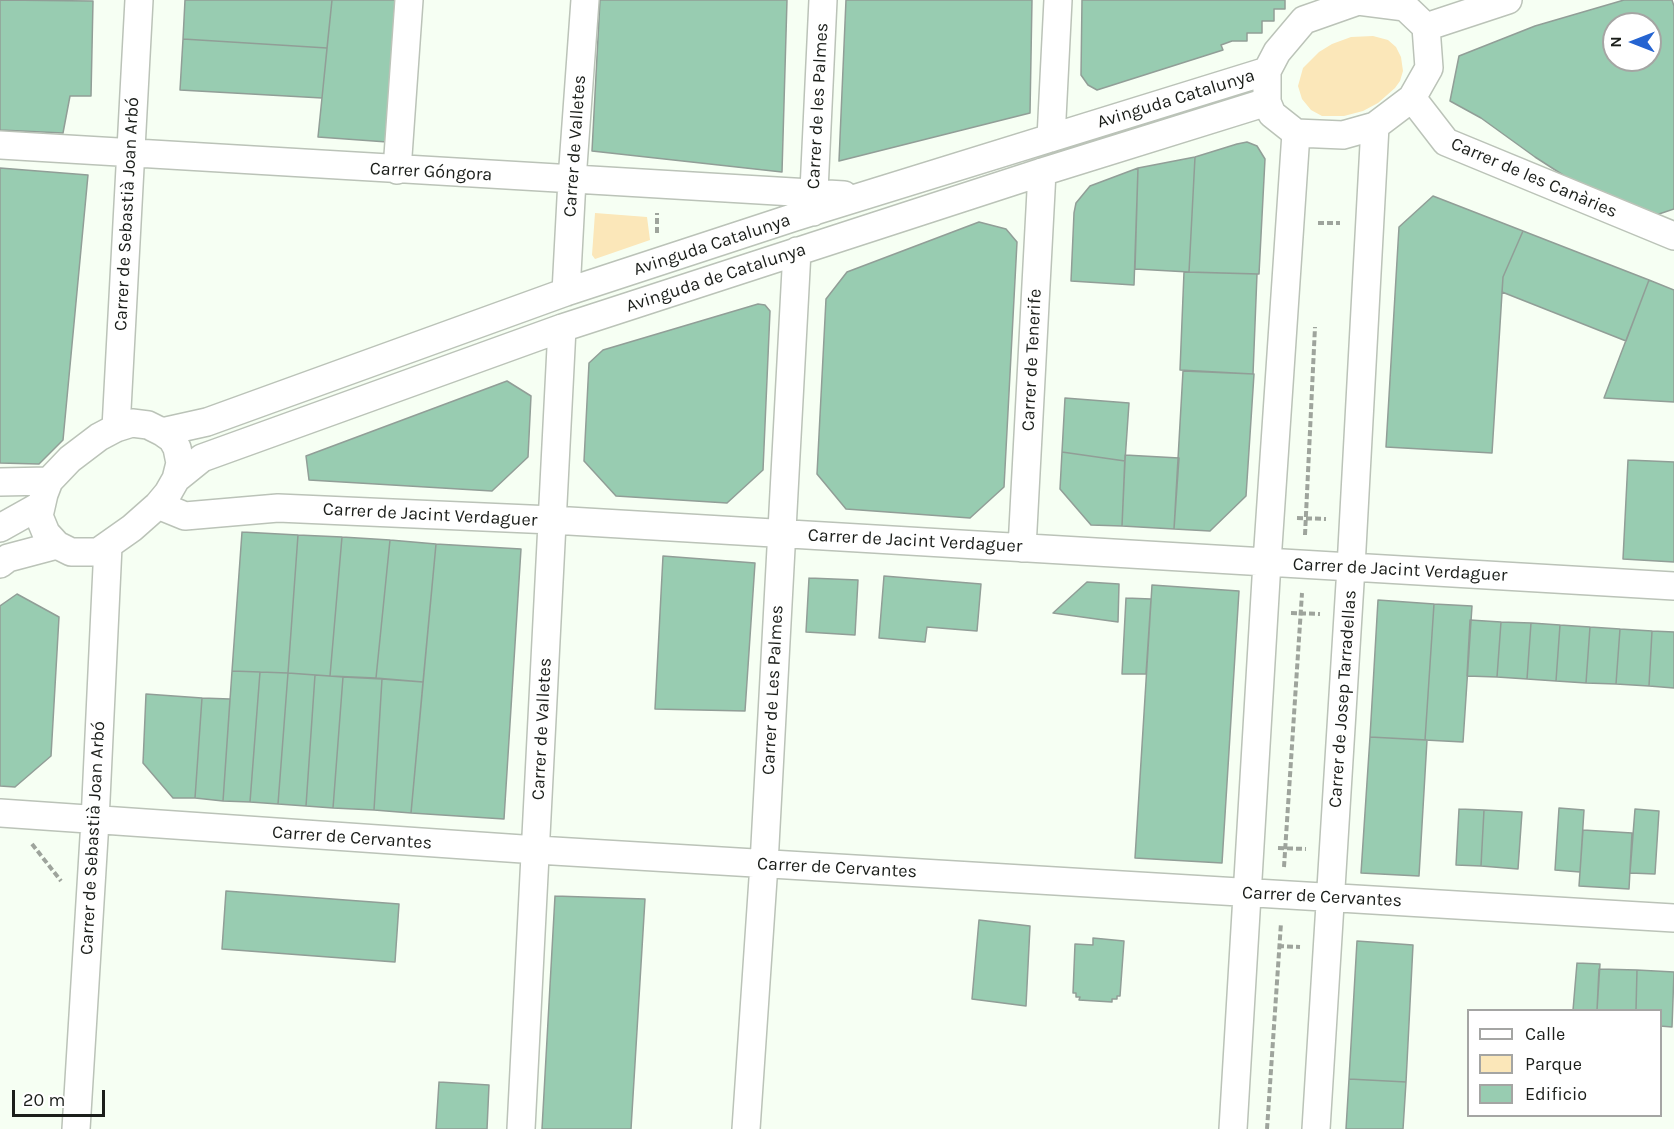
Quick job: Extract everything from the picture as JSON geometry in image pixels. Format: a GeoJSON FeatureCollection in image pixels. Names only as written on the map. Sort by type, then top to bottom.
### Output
{"type":"FeatureCollection","features":[{"type":"Feature","properties":{"kind":"street","name":"Carrer de Sebastià Joan Arbó"},"geometry":{"type":"LineString","coordinates":[[116,428],[139,0]]}},
{"type":"Feature","properties":{"kind":"street"},"geometry":{"type":"LineString","coordinates":[[397,170],[409,0]]}},
{"type":"Feature","properties":{"kind":"street","name":"Carrer de Valletes"},"geometry":{"type":"LineString","coordinates":[[566,292],[585,0]]}},
{"type":"Feature","properties":{"kind":"street","name":"Carrer de les Palmes"},"geometry":{"type":"LineString","coordinates":[[813,203],[823,0]]}},
{"type":"Feature","properties":{"kind":"street"},"geometry":{"type":"LineString","coordinates":[[1051,138],[1058,0]]}},
{"type":"Feature","properties":{"kind":"street"},"geometry":{"type":"LineString","coordinates":[[1426,27],[1508,0]]}},
{"type":"Feature","properties":{"kind":"street"},"geometry":{"type":"LineString","coordinates":[[1358,1],[1382,2],[1405,7],[1426,27],[1429,68],[1412,98],[1375,126],[1343,135],[1296,133],[1272,114],[1267,102],[1267,71],[1304,10],[1358,1]]}},
{"type":"Feature","properties":{"kind":"street","name":"Avinguda Catalunya"},"geometry":{"type":"LineString","coordinates":[[863,196],[1267,71]]}},
{"type":"Feature","properties":{"kind":"street","name":"Carrer de les Canàries"},"geometry":{"type":"LineString","coordinates":[[1412,98],[1446,142],[1674,236]]}},
{"type":"Feature","properties":{"kind":"street","name":"Avinguda de Catalunya"},"geometry":{"type":"LineString","coordinates":[[176,479],[202,458],[562,328],[1042,172],[1267,102]]}},
{"type":"Feature","properties":{"kind":"street","name":"Carrer de Josep Tarradellas"},"geometry":{"type":"LineString","coordinates":[[1316,1129],[1354,520],[1375,126]]}},
{"type":"Feature","properties":{"kind":"street"},"geometry":{"type":"LineString","coordinates":[[1233,1129],[1267,562],[1296,133]]}},
{"type":"Feature","properties":{"kind":"street","name":"Carrer Góngora"},"geometry":{"type":"LineString","coordinates":[[0,145],[658,185],[813,203],[863,196]]}},
{"type":"Feature","properties":{"kind":"street","name":"Carrer de Tenerife"},"geometry":{"type":"LineString","coordinates":[[1022,548],[1042,172]]}},
{"type":"Feature","properties":{"kind":"street","name":"Avinguda Catalunya"},"geometry":{"type":"LineString","coordinates":[[162,432],[207,422],[566,292],[656,263],[813,203]]}},
{"type":"Feature","properties":{"kind":"street","name":"Carrer de Les Palmes"},"geometry":{"type":"LineString","coordinates":[[746,1129],[764,864],[797,252]]}},
{"type":"Feature","properties":{"kind":"street","name":"Carrer de Valletes"},"geometry":{"type":"LineString","coordinates":[[521,1129],[562,328]]}},
{"type":"Feature","properties":{"kind":"street"},"geometry":{"type":"LineString","coordinates":[[0,528],[45,493],[77,454],[99,437],[116,428],[132,423],[148,425],[172,439],[177,448],[180,463],[176,479],[158,505],[98,552],[71,552],[57,545],[46,533],[39,516],[45,493]]}},
{"type":"Feature","properties":{"kind":"street"},"geometry":{"type":"LineString","coordinates":[[0,482],[45,493]]}},
{"type":"Feature","properties":{"kind":"street","name":"Carrer de Jacint Verdaguer"},"geometry":{"type":"LineString","coordinates":[[158,505],[185,516],[278,508],[552,520],[1674,585]]}},
{"type":"Feature","properties":{"kind":"street"},"geometry":{"type":"LineString","coordinates":[[0,564],[8,558],[57,545]]}},
{"type":"Feature","properties":{"kind":"street","name":"Carrer de Sebastià Joan Arbó"},"geometry":{"type":"LineString","coordinates":[[76,1129],[95,821],[108,546]]}},
{"type":"Feature","properties":{"kind":"street","name":"Carrer de Cervantes"},"geometry":{"type":"LineString","coordinates":[[0,813],[537,850],[1674,918]]}},
{"type":"Feature","properties":{"kind":"path"},"geometry":{"type":"LineString","coordinates":[[656,263],[658,185]]}},
{"type":"Feature","properties":{"kind":"path"},"geometry":{"type":"LineString","coordinates":[[1319,235],[1320,213]]}},
{"type":"Feature","properties":{"kind":"path"},"geometry":{"type":"LineString","coordinates":[[1290,222],[1370,224]]}},
{"type":"Feature","properties":{"kind":"path"},"geometry":{"type":"LineString","coordinates":[[1267,1129],[1304,564],[1316,317]]}},
{"type":"Feature","properties":{"kind":"path"},"geometry":{"type":"LineString","coordinates":[[1270,516],[1354,520]]}},
{"type":"Feature","properties":{"kind":"path"},"geometry":{"type":"LineString","coordinates":[[1264,611],[1348,616]]}},
{"type":"Feature","properties":{"kind":"path"},"geometry":{"type":"LineString","coordinates":[[24,844],[32,844],[64,884]]}},
{"type":"Feature","properties":{"kind":"path"},"geometry":{"type":"LineString","coordinates":[[1250,846],[1333,851]]}},
{"type":"Feature","properties":{"kind":"path"},"geometry":{"type":"LineString","coordinates":[[1244,944],[1327,949]]}},
{"type":"Feature","properties":{"kind":"green space"},"geometry":{"type":"Polygon","coordinates":[[[1373,36],[1388,40],[1396,47],[1401,57],[1403,71],[1395,88],[1378,103],[1363,111],[1344,116],[1322,116],[1311,110],[1302,99],[1298,86],[1303,68],[1319,52],[1332,44],[1351,37],[1373,36]]]}},
{"type":"Feature","properties":{"kind":"green space"},"geometry":{"type":"Polygon","coordinates":[[[595,213],[647,217],[650,240],[595,259],[592,255],[595,213]]]}},
{"type":"Feature","properties":{"kind":"building"},"geometry":{"type":"Polygon","coordinates":[[[0,0],[93,1],[91,96],[70,96],[63,133],[0,130],[0,0]]]}},
{"type":"Feature","properties":{"kind":"building"},"geometry":{"type":"Polygon","coordinates":[[[185,0],[332,0],[327,48],[183,39],[185,0]]]}},
{"type":"Feature","properties":{"kind":"building"},"geometry":{"type":"Polygon","coordinates":[[[332,0],[395,0],[387,142],[318,137],[332,0]]]}},
{"type":"Feature","properties":{"kind":"building"},"geometry":{"type":"Polygon","coordinates":[[[600,0],[787,0],[782,172],[592,151],[600,0]]]}},
{"type":"Feature","properties":{"kind":"building"},"geometry":{"type":"Polygon","coordinates":[[[846,0],[1032,0],[1030,113],[839,161],[846,0]]]}},
{"type":"Feature","properties":{"kind":"building"},"geometry":{"type":"Polygon","coordinates":[[[1082,0],[1285,0],[1285,9],[1274,9],[1274,21],[1262,21],[1262,33],[1247,33],[1247,41],[1232,41],[1221,45],[1223,50],[1097,90],[1088,85],[1081,75],[1082,0]]]}},
{"type":"Feature","properties":{"kind":"building"},"geometry":{"type":"Polygon","coordinates":[[[1624,0],[1672,0],[1674,6],[1674,209],[1650,217],[1591,193],[1535,157],[1481,118],[1450,101],[1459,56],[1535,26],[1624,0]]]}},
{"type":"Feature","properties":{"kind":"building"},"geometry":{"type":"Polygon","coordinates":[[[183,39],[327,48],[322,98],[180,90],[183,39]]]}},
{"type":"Feature","properties":{"kind":"building"},"geometry":{"type":"Polygon","coordinates":[[[1247,142],[1257,146],[1265,159],[1259,274],[1189,272],[1195,157],[1247,142]]]}},
{"type":"Feature","properties":{"kind":"building"},"geometry":{"type":"Polygon","coordinates":[[[1195,157],[1189,272],[1135,269],[1138,168],[1195,157]]]}},
{"type":"Feature","properties":{"kind":"building"},"geometry":{"type":"Polygon","coordinates":[[[0,168],[88,175],[63,440],[39,464],[0,463],[0,168]]]}},
{"type":"Feature","properties":{"kind":"building"},"geometry":{"type":"Polygon","coordinates":[[[1138,168],[1134,285],[1071,281],[1076,203],[1090,186],[1138,168]]]}},
{"type":"Feature","properties":{"kind":"building"},"geometry":{"type":"Polygon","coordinates":[[[1433,196],[1523,231],[1503,277],[1492,453],[1386,447],[1399,227],[1433,196]]]}},
{"type":"Feature","properties":{"kind":"building"},"geometry":{"type":"Polygon","coordinates":[[[979,222],[1006,229],[1017,242],[1004,487],[970,518],[846,509],[817,474],[826,299],[847,272],[979,222]]]}},
{"type":"Feature","properties":{"kind":"building"},"geometry":{"type":"Polygon","coordinates":[[[1523,231],[1649,280],[1626,341],[1502,292],[1503,277],[1523,231]]]}},
{"type":"Feature","properties":{"kind":"building"},"geometry":{"type":"Polygon","coordinates":[[[1184,272],[1257,274],[1253,374],[1180,370],[1184,272]]]}},
{"type":"Feature","properties":{"kind":"building"},"geometry":{"type":"Polygon","coordinates":[[[1649,280],[1674,290],[1674,402],[1604,398],[1649,280]]]}},
{"type":"Feature","properties":{"kind":"building"},"geometry":{"type":"Polygon","coordinates":[[[758,304],[765,305],[770,311],[763,470],[727,503],[616,496],[584,461],[589,363],[603,350],[758,304]]]}},
{"type":"Feature","properties":{"kind":"building"},"geometry":{"type":"Polygon","coordinates":[[[1183,371],[1254,374],[1246,496],[1210,531],[1174,529],[1183,371]]]}},
{"type":"Feature","properties":{"kind":"building"},"geometry":{"type":"Polygon","coordinates":[[[507,381],[531,396],[528,457],[492,491],[309,480],[306,456],[507,381]]]}},
{"type":"Feature","properties":{"kind":"building"},"geometry":{"type":"Polygon","coordinates":[[[1065,398],[1129,403],[1125,461],[1062,452],[1065,398]]]}},
{"type":"Feature","properties":{"kind":"building"},"geometry":{"type":"Polygon","coordinates":[[[1062,452],[1125,461],[1122,526],[1091,525],[1060,489],[1062,452]]]}},
{"type":"Feature","properties":{"kind":"building"},"geometry":{"type":"Polygon","coordinates":[[[1125,455],[1179,458],[1174,529],[1122,526],[1125,455]]]}},
{"type":"Feature","properties":{"kind":"building"},"geometry":{"type":"Polygon","coordinates":[[[1628,460],[1674,462],[1674,562],[1623,559],[1628,460]]]}},
{"type":"Feature","properties":{"kind":"building"},"geometry":{"type":"Polygon","coordinates":[[[242,532],[298,535],[288,673],[232,671],[242,532]]]}},
{"type":"Feature","properties":{"kind":"building"},"geometry":{"type":"Polygon","coordinates":[[[298,535],[342,537],[330,676],[288,673],[298,535]]]}},
{"type":"Feature","properties":{"kind":"building"},"geometry":{"type":"Polygon","coordinates":[[[342,537],[390,540],[376,678],[330,676],[342,537]]]}},
{"type":"Feature","properties":{"kind":"building"},"geometry":{"type":"Polygon","coordinates":[[[390,540],[436,544],[423,682],[376,678],[390,540]]]}},
{"type":"Feature","properties":{"kind":"building"},"geometry":{"type":"Polygon","coordinates":[[[436,544],[521,549],[504,819],[411,813],[436,544]]]}},
{"type":"Feature","properties":{"kind":"building"},"geometry":{"type":"Polygon","coordinates":[[[663,556],[755,563],[745,711],[655,709],[663,556]]]}},
{"type":"Feature","properties":{"kind":"building"},"geometry":{"type":"Polygon","coordinates":[[[884,576],[981,584],[977,631],[927,627],[925,642],[879,638],[884,576]]]}},
{"type":"Feature","properties":{"kind":"building"},"geometry":{"type":"Polygon","coordinates":[[[809,578],[858,580],[855,635],[806,632],[809,578]]]}},
{"type":"Feature","properties":{"kind":"building"},"geometry":{"type":"Polygon","coordinates":[[[1087,582],[1119,584],[1118,622],[1053,613],[1087,582]]]}},
{"type":"Feature","properties":{"kind":"building"},"geometry":{"type":"Polygon","coordinates":[[[1152,585],[1239,591],[1222,863],[1135,858],[1152,585]]]}},
{"type":"Feature","properties":{"kind":"building"},"geometry":{"type":"Polygon","coordinates":[[[17,594],[59,617],[51,756],[15,787],[0,786],[0,606],[17,594]]]}},
{"type":"Feature","properties":{"kind":"building"},"geometry":{"type":"Polygon","coordinates":[[[1126,598],[1151,599],[1146,674],[1122,674],[1126,598]]]}},
{"type":"Feature","properties":{"kind":"building"},"geometry":{"type":"Polygon","coordinates":[[[1378,600],[1434,604],[1425,740],[1370,737],[1378,600]]]}},
{"type":"Feature","properties":{"kind":"building"},"geometry":{"type":"Polygon","coordinates":[[[1434,604],[1472,606],[1463,742],[1425,740],[1434,604]]]}},
{"type":"Feature","properties":{"kind":"building"},"geometry":{"type":"Polygon","coordinates":[[[1470,620],[1501,622],[1497,677],[1467,676],[1470,620]]]}},
{"type":"Feature","properties":{"kind":"building"},"geometry":{"type":"Polygon","coordinates":[[[1501,622],[1531,623],[1527,679],[1497,677],[1501,622]]]}},
{"type":"Feature","properties":{"kind":"building"},"geometry":{"type":"Polygon","coordinates":[[[1531,623],[1560,625],[1556,681],[1527,679],[1531,623]]]}},
{"type":"Feature","properties":{"kind":"building"},"geometry":{"type":"Polygon","coordinates":[[[1560,625],[1590,627],[1586,683],[1556,681],[1560,625]]]}},
{"type":"Feature","properties":{"kind":"building"},"geometry":{"type":"Polygon","coordinates":[[[1590,627],[1620,629],[1616,684],[1586,683],[1590,627]]]}},
{"type":"Feature","properties":{"kind":"building"},"geometry":{"type":"Polygon","coordinates":[[[1620,629],[1652,631],[1649,686],[1616,684],[1620,629]]]}},
{"type":"Feature","properties":{"kind":"building"},"geometry":{"type":"Polygon","coordinates":[[[1652,631],[1674,632],[1674,688],[1649,686],[1652,631]]]}},
{"type":"Feature","properties":{"kind":"building"},"geometry":{"type":"Polygon","coordinates":[[[232,671],[260,672],[250,802],[223,801],[232,671]]]}},
{"type":"Feature","properties":{"kind":"building"},"geometry":{"type":"Polygon","coordinates":[[[260,672],[288,673],[278,804],[250,802],[260,672]]]}},
{"type":"Feature","properties":{"kind":"building"},"geometry":{"type":"Polygon","coordinates":[[[288,673],[315,675],[306,806],[278,804],[288,673]]]}},
{"type":"Feature","properties":{"kind":"building"},"geometry":{"type":"Polygon","coordinates":[[[315,675],[343,677],[333,808],[306,806],[315,675]]]}},
{"type":"Feature","properties":{"kind":"building"},"geometry":{"type":"Polygon","coordinates":[[[343,677],[382,679],[374,810],[333,808],[343,677]]]}},
{"type":"Feature","properties":{"kind":"building"},"geometry":{"type":"Polygon","coordinates":[[[382,679],[423,682],[411,813],[374,810],[382,679]]]}},
{"type":"Feature","properties":{"kind":"building"},"geometry":{"type":"Polygon","coordinates":[[[146,694],[202,698],[195,798],[173,798],[143,763],[146,694]]]}},
{"type":"Feature","properties":{"kind":"building"},"geometry":{"type":"Polygon","coordinates":[[[202,698],[230,699],[223,801],[195,798],[202,698]]]}},
{"type":"Feature","properties":{"kind":"building"},"geometry":{"type":"Polygon","coordinates":[[[1370,737],[1427,740],[1419,876],[1361,873],[1370,737]]]}},
{"type":"Feature","properties":{"kind":"building"},"geometry":{"type":"Polygon","coordinates":[[[1559,808],[1584,810],[1580,872],[1555,870],[1559,808]]]}},
{"type":"Feature","properties":{"kind":"building"},"geometry":{"type":"Polygon","coordinates":[[[1459,809],[1484,810],[1481,866],[1456,865],[1459,809]]]}},
{"type":"Feature","properties":{"kind":"building"},"geometry":{"type":"Polygon","coordinates":[[[1635,809],[1659,811],[1655,874],[1630,873],[1635,809]]]}},
{"type":"Feature","properties":{"kind":"building"},"geometry":{"type":"Polygon","coordinates":[[[1484,810],[1522,812],[1518,869],[1481,866],[1484,810]]]}},
{"type":"Feature","properties":{"kind":"building"},"geometry":{"type":"Polygon","coordinates":[[[1583,830],[1632,833],[1629,889],[1579,886],[1583,830]]]}},
{"type":"Feature","properties":{"kind":"building"},"geometry":{"type":"Polygon","coordinates":[[[226,891],[399,904],[395,962],[222,949],[226,891]]]}},
{"type":"Feature","properties":{"kind":"building"},"geometry":{"type":"Polygon","coordinates":[[[555,896],[645,899],[631,1129],[542,1129],[555,896]]]}},
{"type":"Feature","properties":{"kind":"building"},"geometry":{"type":"Polygon","coordinates":[[[979,920],[1030,926],[1026,1006],[972,999],[979,920]]]}},
{"type":"Feature","properties":{"kind":"building"},"geometry":{"type":"Polygon","coordinates":[[[1093,938],[1124,941],[1120,996],[1112,999],[1112,1002],[1079,1000],[1080,997],[1076,997],[1076,993],[1073,993],[1075,944],[1093,945],[1093,938]]]}},
{"type":"Feature","properties":{"kind":"building"},"geometry":{"type":"Polygon","coordinates":[[[1357,941],[1413,945],[1406,1082],[1349,1079],[1357,941]]]}},
{"type":"Feature","properties":{"kind":"building"},"geometry":{"type":"Polygon","coordinates":[[[1577,963],[1600,964],[1597,1009],[1573,1009],[1577,963]]]}},
{"type":"Feature","properties":{"kind":"building"},"geometry":{"type":"Polygon","coordinates":[[[1599,969],[1637,970],[1636,1009],[1597,1009],[1599,969]]]}},
{"type":"Feature","properties":{"kind":"building"},"geometry":{"type":"Polygon","coordinates":[[[1637,970],[1674,972],[1672,1027],[1662,1026],[1662,1009],[1636,1009],[1637,970]]]}},
{"type":"Feature","properties":{"kind":"building"},"geometry":{"type":"Polygon","coordinates":[[[1349,1079],[1406,1082],[1403,1129],[1346,1129],[1349,1079]]]}},
{"type":"Feature","properties":{"kind":"building"},"geometry":{"type":"Polygon","coordinates":[[[439,1082],[489,1085],[487,1129],[436,1129],[439,1082]]]}}]}
